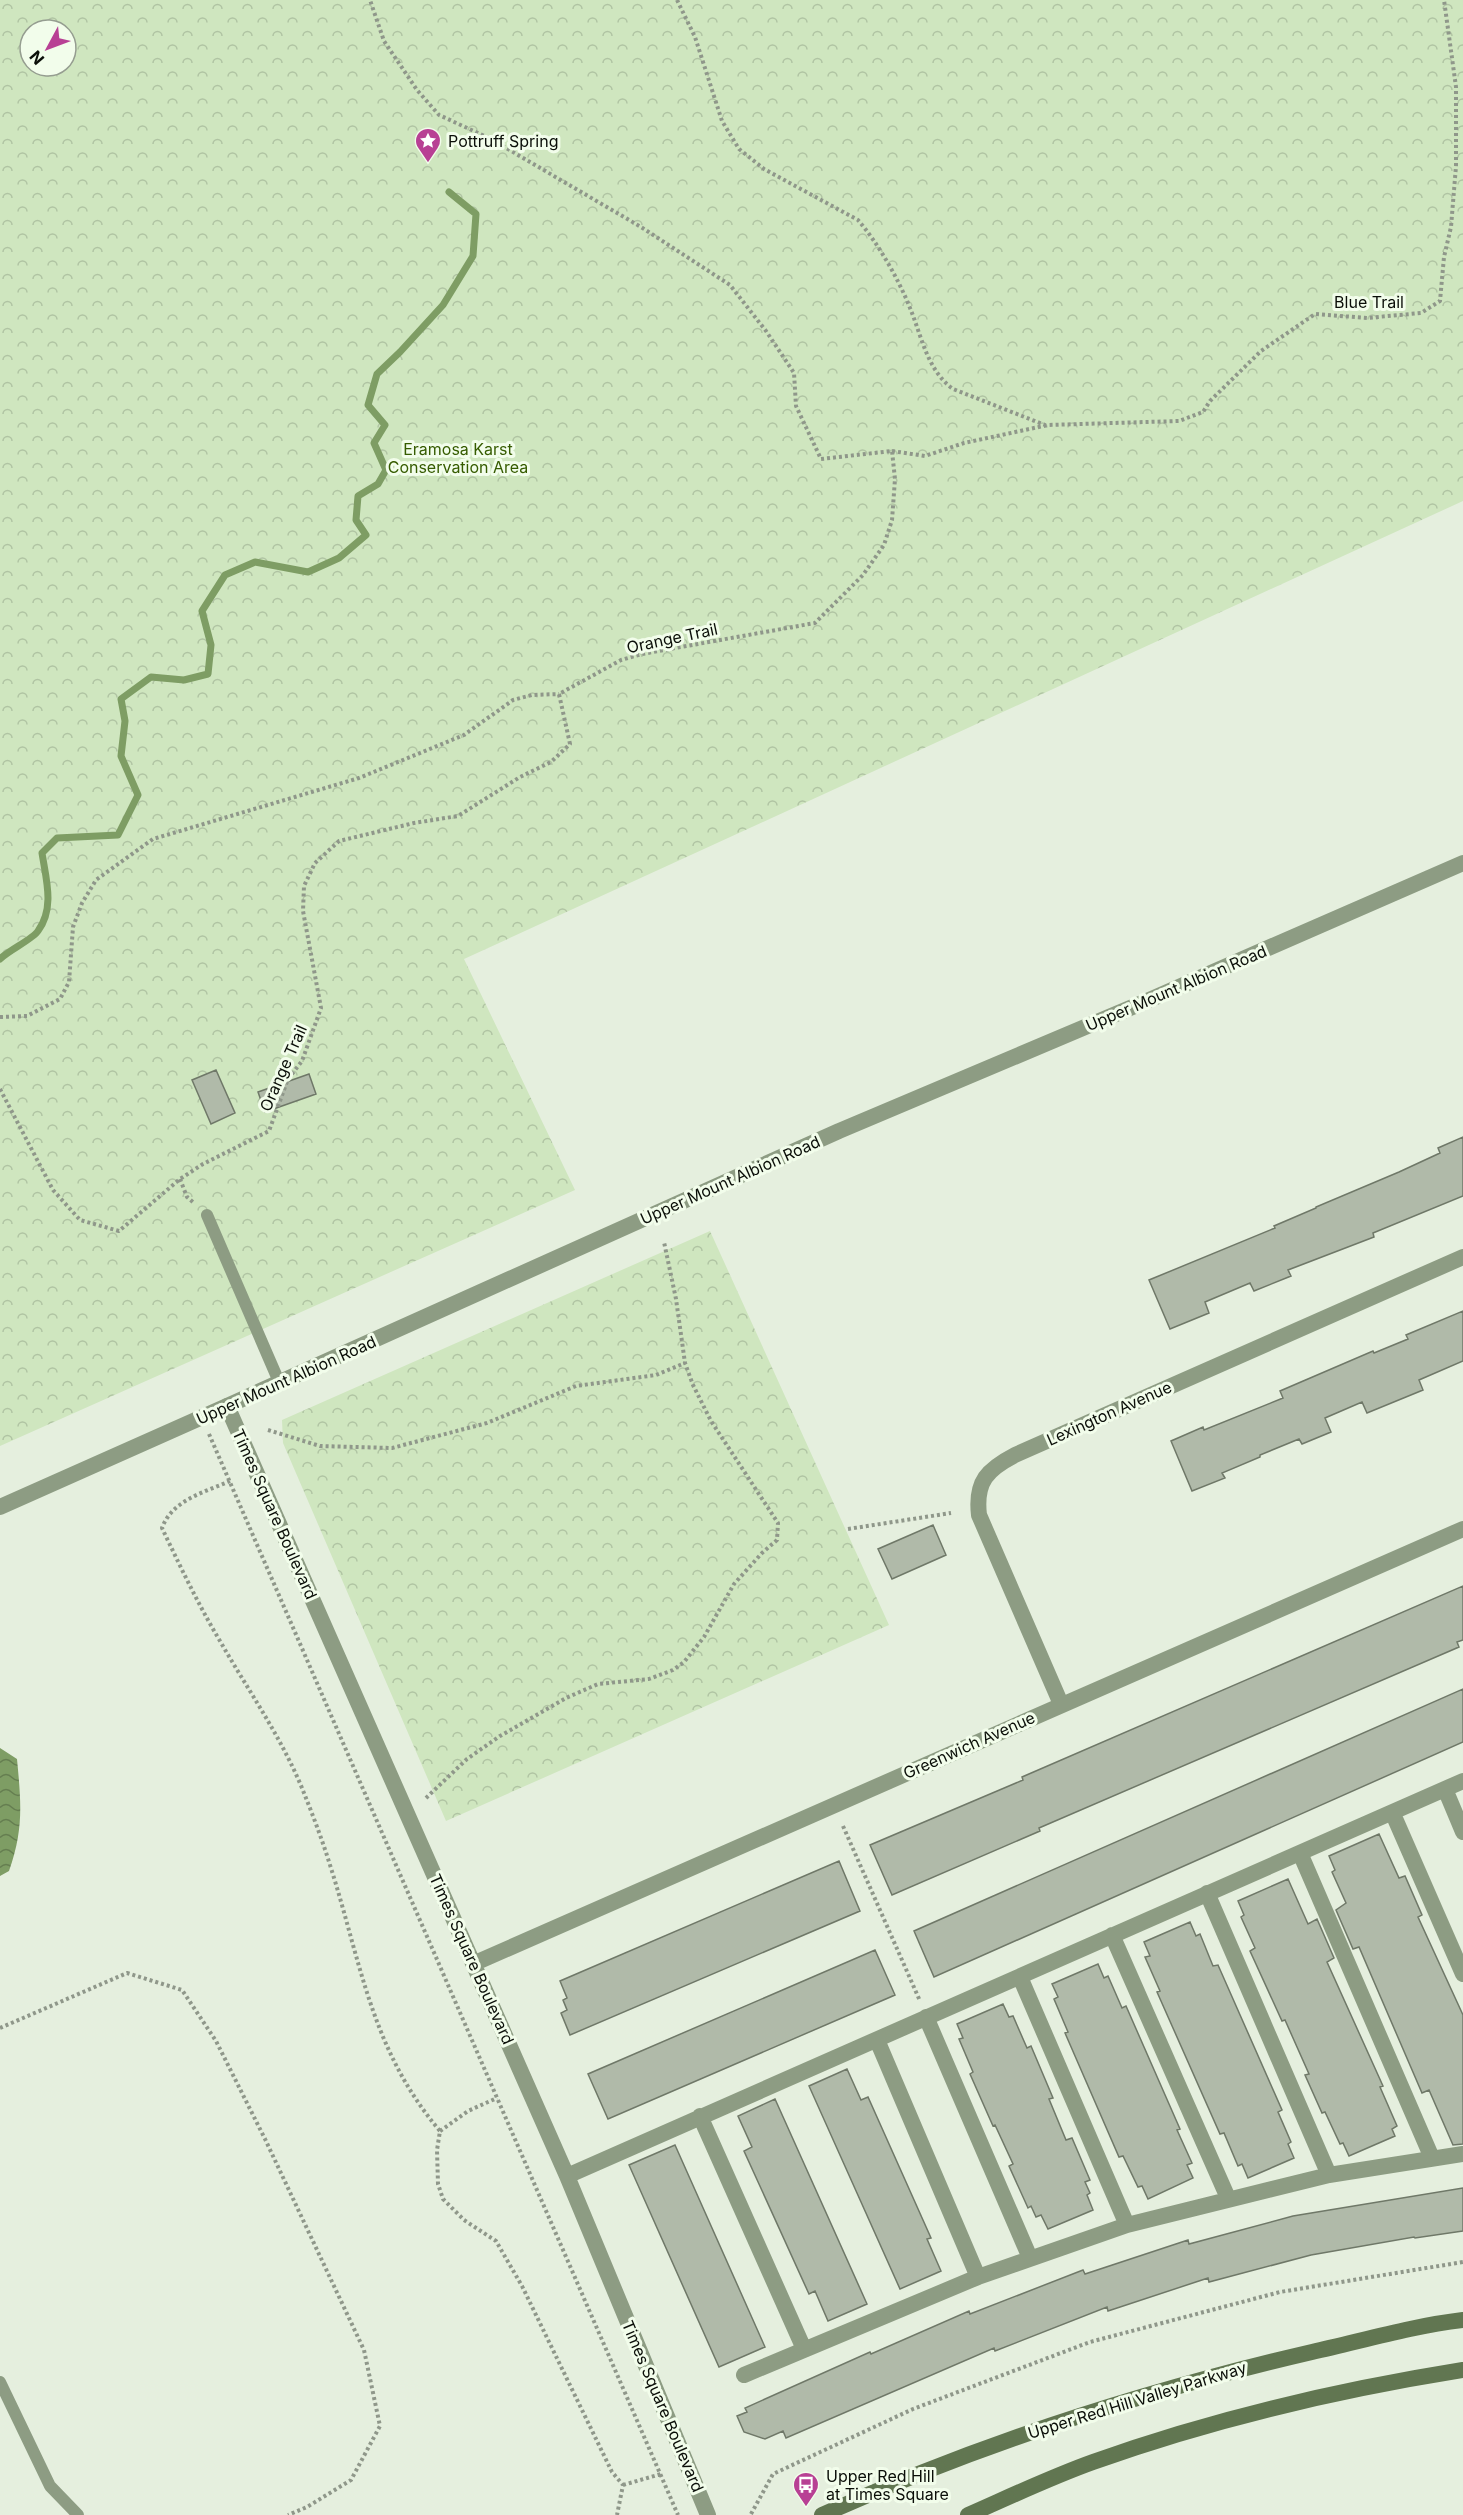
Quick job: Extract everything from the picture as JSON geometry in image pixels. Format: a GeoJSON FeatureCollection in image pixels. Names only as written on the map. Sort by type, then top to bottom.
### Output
{"type":"FeatureCollection","features":[{"type":"Feature","properties":{"kind":"main road","name":"Upper Red Hill Valley Parkway"},"geometry":{"type":"LineString","coordinates":[[822,2515],[905,2478],[1033,2431],[1220,2373],[1399,2332],[1463,2320]]}},
{"type":"Feature","properties":{"kind":"main road"},"geometry":{"type":"LineString","coordinates":[[968,2515],[1092,2462],[1178,2434],[1321,2396],[1463,2370]]}},
{"type":"Feature","properties":{"kind":"street","name":"Upper Mount Albion Road"},"geometry":{"type":"LineString","coordinates":[[0,1507],[279,1384],[839,1131],[1149,1000],[1463,863]]}},
{"type":"Feature","properties":{"kind":"street","name":"Lexington Avenue"},"geometry":{"type":"LineString","coordinates":[[1061,1704],[979,1515],[977,1500],[986,1475],[995,1466],[1016,1455],[1463,1257]]}},
{"type":"Feature","properties":{"kind":"street","name":"Times Square Boulevard"},"geometry":{"type":"LineString","coordinates":[[227,1406],[475,1963],[567,2176],[708,2515]]}},
{"type":"Feature","properties":{"kind":"street","name":"Greenwich Avenue"},"geometry":{"type":"LineString","coordinates":[[475,1963],[1463,1529]]}},
{"type":"Feature","properties":{"kind":"street"},"geometry":{"type":"LineString","coordinates":[[567,2176],[877,2040],[924,2011],[1020,1977],[1207,1893],[1393,1814],[1463,1781]]}},
{"type":"Feature","properties":{"kind":"street"},"geometry":{"type":"LineString","coordinates":[[1445,1789],[1463,1832]]}},
{"type":"Feature","properties":{"kind":"street"},"geometry":{"type":"LineString","coordinates":[[1393,1814],[1463,1974]]}},
{"type":"Feature","properties":{"kind":"street"},"geometry":{"type":"LineString","coordinates":[[1300,1853],[1432,2158]]}},
{"type":"Feature","properties":{"kind":"street"},"geometry":{"type":"LineString","coordinates":[[1207,1893],[1329,2175]]}},
{"type":"Feature","properties":{"kind":"street"},"geometry":{"type":"LineString","coordinates":[[1112,1935],[1228,2198]]}},
{"type":"Feature","properties":{"kind":"street"},"geometry":{"type":"LineString","coordinates":[[1020,1977],[1127,2225]]}},
{"type":"Feature","properties":{"kind":"street"},"geometry":{"type":"LineString","coordinates":[[924,2011],[1030,2258]]}},
{"type":"Feature","properties":{"kind":"street"},"geometry":{"type":"LineString","coordinates":[[877,2040],[978,2277]]}},
{"type":"Feature","properties":{"kind":"street"},"geometry":{"type":"LineString","coordinates":[[700,2116],[804,2349]]}},
{"type":"Feature","properties":{"kind":"street"},"geometry":{"type":"LineString","coordinates":[[744,2375],[978,2277],[1127,2225],[1228,2198],[1329,2175],[1463,2154]]}},
{"type":"Feature","properties":{"kind":"lane"},"geometry":{"type":"LineString","coordinates":[[207,1215],[279,1384]]}},
{"type":"Feature","properties":{"kind":"lane"},"geometry":{"type":"LineString","coordinates":[[0,2382],[50,2486],[78,2515]]}},
{"type":"Feature","properties":{"kind":"path"},"geometry":{"type":"LineString","coordinates":[[370,0],[384,41],[417,90],[440,115],[499,144],[641,227],[730,285],[766,331],[794,373],[796,406],[821,459],[892,451]]}},
{"type":"Feature","properties":{"kind":"path"},"geometry":{"type":"LineString","coordinates":[[677,0],[695,38],[722,121],[739,149],[764,169],[842,210],[864,226],[910,307],[925,351],[940,380],[953,389],[978,400],[1046,425]]}},
{"type":"Feature","properties":{"kind":"path","name":"Blue Trail"},"geometry":{"type":"LineString","coordinates":[[892,451],[925,456],[964,443],[1046,425],[1179,421],[1203,412],[1210,401],[1261,351],[1315,314],[1367,318],[1421,313],[1440,301],[1444,257],[1451,227],[1456,166],[1456,87],[1444,0]]}},
{"type":"Feature","properties":{"kind":"path","name":"Orange Trail"},"geometry":{"type":"LineString","coordinates":[[0,1089],[53,1190],[80,1220],[119,1231],[180,1179],[203,1164],[269,1131],[288,1079],[302,1060],[321,1008],[303,911],[304,886],[315,863],[339,841],[414,823],[458,816],[520,777],[551,762],[570,744],[559,694],[621,660],[642,654],[815,623],[863,575],[884,545],[892,520],[895,479],[892,451]]}},
{"type":"Feature","properties":{"kind":"path"},"geometry":{"type":"LineString","coordinates":[[0,1017],[27,1016],[60,999],[69,982],[73,927],[82,903],[96,880],[153,839],[359,778],[464,735],[513,700],[532,695],[559,694]]}},
{"type":"Feature","properties":{"kind":"path"},"geometry":{"type":"LineString","coordinates":[[180,1179],[187,1197],[207,1215]]}},
{"type":"Feature","properties":{"kind":"path"},"geometry":{"type":"LineString","coordinates":[[426,1798],[467,1760],[500,1736],[566,1698],[598,1684],[649,1679],[678,1666],[704,1637],[734,1584],[777,1540],[778,1523],[711,1421],[685,1363],[676,1299],[664,1242]]}},
{"type":"Feature","properties":{"kind":"path"},"geometry":{"type":"LineString","coordinates":[[268,1430],[320,1446],[392,1448],[487,1423],[576,1386],[656,1376],[685,1363]]}},
{"type":"Feature","properties":{"kind":"path"},"geometry":{"type":"LineString","coordinates":[[201,1418],[678,2515]]}},
{"type":"Feature","properties":{"kind":"path"},"geometry":{"type":"LineString","coordinates":[[230,1481],[181,1503],[166,1516],[162,1528],[220,1642],[275,1731],[301,1787],[330,1864],[359,1973],[391,2058],[418,2104],[440,2131]]}},
{"type":"Feature","properties":{"kind":"path"},"geometry":{"type":"LineString","coordinates":[[848,1529],[951,1513]]}},
{"type":"Feature","properties":{"kind":"path"},"geometry":{"type":"LineString","coordinates":[[843,1826],[924,2011]]}},
{"type":"Feature","properties":{"kind":"path"},"geometry":{"type":"LineString","coordinates":[[0,2028],[127,1973],[182,1990],[216,2041],[265,2139],[364,2350],[380,2426],[351,2481],[307,2507],[288,2515]]}},
{"type":"Feature","properties":{"kind":"path"},"geometry":{"type":"LineString","coordinates":[[497,2098],[468,2111],[440,2131],[437,2150],[438,2184],[443,2199],[464,2220],[496,2241],[522,2286],[612,2472],[623,2485]]}},
{"type":"Feature","properties":{"kind":"path"},"geometry":{"type":"LineString","coordinates":[[751,2514],[773,2474],[913,2409],[1090,2342],[1280,2292],[1463,2262]]}},
{"type":"Feature","properties":{"kind":"path"},"geometry":{"type":"LineString","coordinates":[[623,2485],[661,2474]]}},
{"type":"Feature","properties":{"kind":"path"},"geometry":{"type":"LineString","coordinates":[[617,2515],[623,2485]]}},
{"type":"Feature","properties":{"kind":"green space","name":"Eramosa Karst Conservation Area"},"geometry":{"type":"Polygon","coordinates":[[[0,0],[1463,0],[1463,501],[464,959],[575,1190],[0,1446],[0,0]]]}},
{"type":"Feature","properties":{"kind":"green space"},"geometry":{"type":"Polygon","coordinates":[[[710,1231],[889,1625],[446,1821],[283,1443],[282,1420],[710,1231]]]}},
{"type":"Feature","properties":{"kind":"water"},"geometry":{"type":"Polygon","coordinates":[[[0,1748],[17,1759],[20,1802],[19,1828],[14,1856],[9,1871],[0,1876],[0,1748]]]}},
{"type":"Feature","properties":{"kind":"building"},"geometry":{"type":"Polygon","coordinates":[[[216,1070],[235,1113],[211,1124],[192,1080],[216,1070]]]}},
{"type":"Feature","properties":{"kind":"building"},"geometry":{"type":"Polygon","coordinates":[[[309,1074],[316,1094],[265,1112],[258,1092],[309,1074]]]}},
{"type":"Feature","properties":{"kind":"building"},"geometry":{"type":"Polygon","coordinates":[[[1463,1137],[1463,1196],[1373,1233],[1374,1237],[1288,1270],[1291,1276],[1254,1291],[1250,1283],[1205,1302],[1209,1313],[1170,1329],[1149,1280],[1275,1228],[1274,1226],[1316,1207],[1399,1172],[1440,1153],[1438,1148],[1463,1137]]]}},
{"type":"Feature","properties":{"kind":"building"},"geometry":{"type":"Polygon","coordinates":[[[1463,1311],[1463,1361],[1419,1380],[1423,1390],[1367,1413],[1362,1402],[1325,1418],[1331,1432],[1302,1444],[1299,1439],[1260,1455],[1260,1457],[1222,1473],[1225,1478],[1192,1491],[1171,1441],[1283,1398],[1280,1391],[1373,1351],[1374,1353],[1408,1339],[1406,1335],[1463,1311]]]}},
{"type":"Feature","properties":{"kind":"building"},"geometry":{"type":"Polygon","coordinates":[[[933,1525],[946,1555],[892,1579],[878,1549],[933,1525]]]}},
{"type":"Feature","properties":{"kind":"building"},"geometry":{"type":"Polygon","coordinates":[[[1463,1586],[1463,1640],[1457,1642],[1459,1647],[1039,1828],[1040,1831],[892,1895],[870,1845],[1463,1586]]]}},
{"type":"Feature","properties":{"kind":"building"},"geometry":{"type":"Polygon","coordinates":[[[1463,1689],[1463,1742],[934,1977],[914,1931],[1463,1689]]]}},
{"type":"Feature","properties":{"kind":"building"},"geometry":{"type":"Polygon","coordinates":[[[1379,1834],[1399,1878],[1405,1876],[1422,1915],[1418,1917],[1463,2015],[1463,2144],[1453,2145],[1429,2090],[1422,2093],[1359,1947],[1353,1949],[1336,1910],[1346,1903],[1332,1872],[1335,1870],[1329,1856],[1379,1834]]]}},
{"type":"Feature","properties":{"kind":"building"},"geometry":{"type":"Polygon","coordinates":[[[839,1861],[860,1911],[570,2035],[561,2013],[567,2010],[563,2000],[567,1998],[560,1981],[839,1861]]]}},
{"type":"Feature","properties":{"kind":"building"},"geometry":{"type":"Polygon","coordinates":[[[1288,1879],[1308,1924],[1317,1919],[1334,1958],[1327,1962],[1383,2086],[1380,2087],[1397,2126],[1392,2129],[1395,2136],[1349,2156],[1343,2143],[1340,2144],[1325,2112],[1322,2113],[1305,2075],[1309,2074],[1285,2020],[1282,2021],[1250,1951],[1255,1948],[1241,1917],[1244,1915],[1238,1901],[1288,1879]]]}},
{"type":"Feature","properties":{"kind":"building"},"geometry":{"type":"Polygon","coordinates":[[[1190,1922],[1196,1936],[1200,1934],[1213,1966],[1218,1965],[1282,2110],[1278,2112],[1291,2142],[1288,2144],[1294,2158],[1248,2178],[1242,2164],[1238,2166],[1224,2133],[1220,2134],[1157,1992],[1160,1991],[1145,1957],[1150,1956],[1144,1942],[1190,1922]]]}},
{"type":"Feature","properties":{"kind":"building"},"geometry":{"type":"Polygon","coordinates":[[[875,1950],[895,1995],[608,2119],[588,2074],[875,1950]]]}},
{"type":"Feature","properties":{"kind":"building"},"geometry":{"type":"Polygon","coordinates":[[[1098,1964],[1104,1978],[1108,1976],[1122,2008],[1126,2006],[1180,2129],[1177,2130],[1192,2163],[1187,2165],[1193,2178],[1148,2199],[1142,2186],[1138,2187],[1123,2156],[1119,2157],[1065,2033],[1068,2032],[1054,1999],[1058,1997],[1052,1984],[1098,1964]]]}},
{"type":"Feature","properties":{"kind":"building"},"geometry":{"type":"Polygon","coordinates":[[[1003,2004],[1009,2017],[1013,2016],[1027,2048],[1031,2046],[1053,2098],[1049,2099],[1066,2140],[1072,2138],[1090,2180],[1085,2182],[1093,2210],[1048,2229],[1041,2215],[1036,2217],[1031,2206],[1028,2208],[1009,2166],[1013,2164],[970,2074],[973,2072],[959,2039],[963,2038],[957,2024],[1003,2004]]]}},
{"type":"Feature","properties":{"kind":"building"},"geometry":{"type":"Polygon","coordinates":[[[847,2069],[861,2100],[868,2097],[931,2238],[927,2239],[941,2271],[900,2289],[809,2086],[847,2069]]]}},
{"type":"Feature","properties":{"kind":"building"},"geometry":{"type":"Polygon","coordinates":[[[775,2099],[867,2304],[828,2321],[815,2291],[809,2294],[744,2151],[752,2147],[738,2116],[775,2099]]]}},
{"type":"Feature","properties":{"kind":"building"},"geometry":{"type":"Polygon","coordinates":[[[675,2145],[765,2347],[719,2367],[629,2165],[675,2145]]]}},
{"type":"Feature","properties":{"kind":"building"},"geometry":{"type":"Polygon","coordinates":[[[1463,2188],[1463,2231],[1311,2255],[1209,2282],[1208,2278],[1108,2311],[1107,2307],[995,2351],[994,2348],[786,2438],[783,2431],[765,2439],[744,2432],[737,2416],[747,2412],[745,2408],[870,2352],[871,2354],[969,2311],[970,2314],[1083,2270],[1085,2274],[1188,2240],[1189,2244],[1293,2216],[1463,2188]]]}},
{"type":"Feature","properties":{"kind":"waterway"},"geometry":{"type":"LineString","coordinates":[[0,959],[35,934],[43,922],[48,893],[42,853],[57,838],[118,835],[138,795],[121,756],[125,721],[121,699],[151,677],[184,680],[208,674],[211,645],[202,611],[225,575],[255,562],[308,572],[339,558],[366,535],[356,520],[358,496],[378,484],[386,470],[374,443],[385,425],[368,405],[377,374],[443,305],[473,256],[476,214],[449,192]]}},
{"type":"Feature","properties":{"kind":"place","name":"Pottruff Spring"},"geometry":{"type":"Point","coordinates":[428,164]}},
{"type":"Feature","properties":{"kind":"place","name":"Upper Red Hill at Times Square"},"geometry":{"type":"Point","coordinates":[806,2508]}}]}
